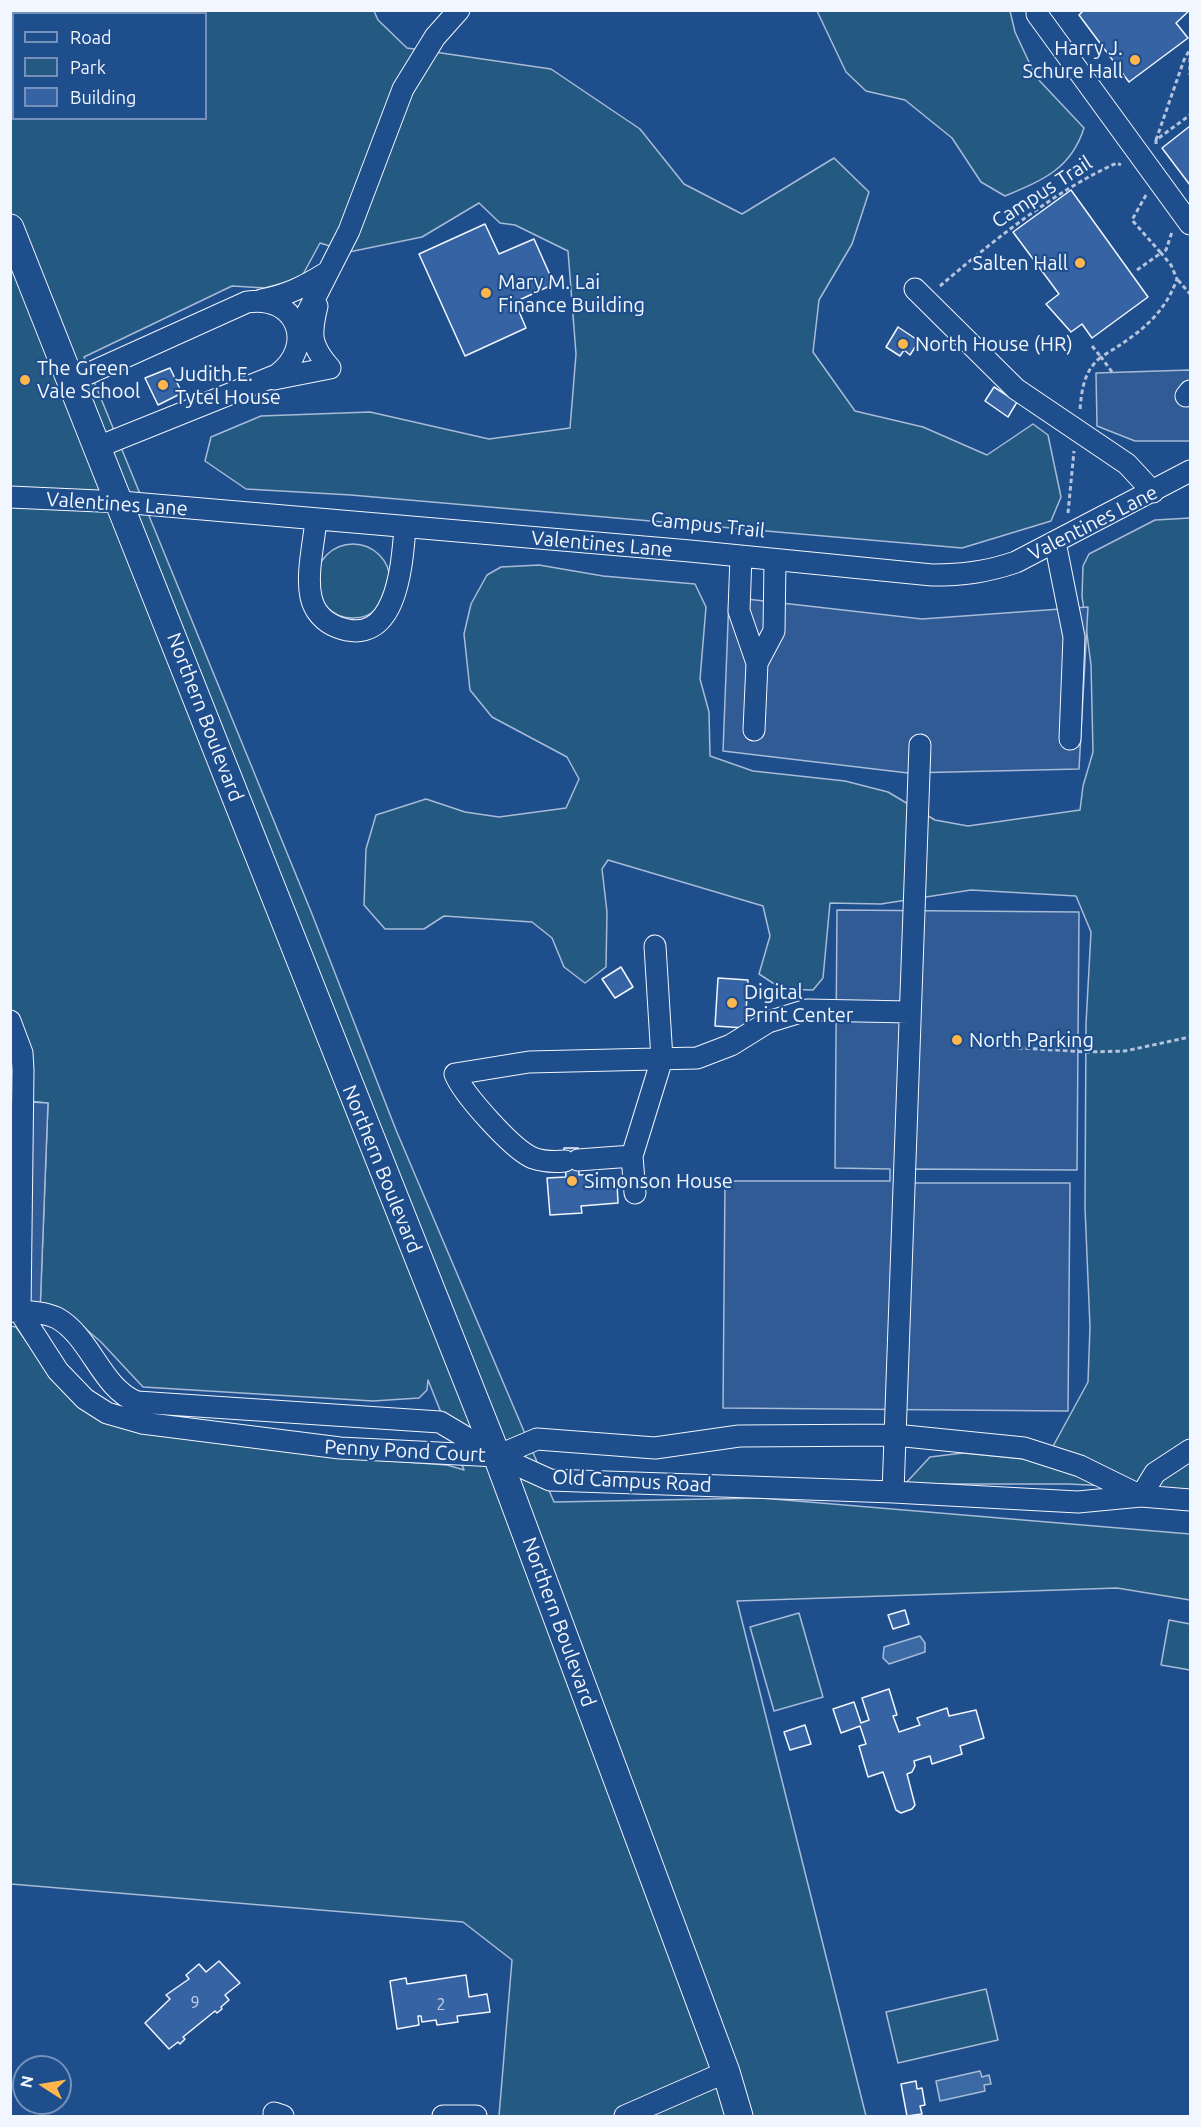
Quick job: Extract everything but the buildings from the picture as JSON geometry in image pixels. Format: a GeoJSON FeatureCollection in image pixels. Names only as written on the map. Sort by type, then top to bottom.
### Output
{"type":"FeatureCollection","features":[{"type":"Feature","properties":{"kind":"main road","name":"Northern Boulevard"},"geometry":{"type":"LineString","coordinates":[[10,228],[121,502],[497,1456],[726,2072],[739,2116]]}},
{"type":"Feature","properties":{"kind":"street"},"geometry":{"type":"LineString","coordinates":[[298,331],[349,231],[403,89],[418,61],[453,12]]}},
{"type":"Feature","properties":{"kind":"street"},"geometry":{"type":"LineString","coordinates":[[1039,12],[1152,171],[1182,224]]}},
{"type":"Feature","properties":{"kind":"street"},"geometry":{"type":"LineString","coordinates":[[72,381],[247,302],[280,297],[306,286],[326,273]]}},
{"type":"Feature","properties":{"kind":"street"},"geometry":{"type":"LineString","coordinates":[[265,381],[330,368],[318,354],[313,343],[312,327],[326,273]]}},
{"type":"Feature","properties":{"kind":"street"},"geometry":{"type":"LineString","coordinates":[[920,294],[1016,389],[1127,464],[1152,492]]}},
{"type":"Feature","properties":{"kind":"street"},"geometry":{"type":"LineString","coordinates":[[98,447],[265,381],[287,368],[295,357],[298,331],[293,319],[284,309],[260,300]]}},
{"type":"Feature","properties":{"kind":"street","name":"Valentines Lane"},"geometry":{"type":"LineString","coordinates":[[10,497],[121,502],[741,556],[932,575],[967,575],[989,572],[1055,542],[1152,492],[1181,484],[1191,471]]}},
{"type":"Feature","properties":{"kind":"street"},"geometry":{"type":"LineString","coordinates":[[316,519],[310,594],[318,614],[326,621],[345,630],[367,628],[388,611],[394,599],[402,566],[405,528]]}},
{"type":"Feature","properties":{"kind":"street"},"geometry":{"type":"LineString","coordinates":[[1055,542],[1074,637],[1070,739]]}},
{"type":"Feature","properties":{"kind":"street"},"geometry":{"type":"LineString","coordinates":[[741,556],[740,611],[757,663],[754,730]]}},
{"type":"Feature","properties":{"kind":"street"},"geometry":{"type":"LineString","coordinates":[[757,663],[774,631],[775,560]]}},
{"type":"Feature","properties":{"kind":"street"},"geometry":{"type":"LineString","coordinates":[[893,1492],[920,745]]}},
{"type":"Feature","properties":{"kind":"street"},"geometry":{"type":"LineString","coordinates":[[634,1193],[632,1156],[662,1059],[655,946]]}},
{"type":"Feature","properties":{"kind":"street"},"geometry":{"type":"LineString","coordinates":[[632,1156],[543,1161],[531,1158],[516,1147],[460,1088],[455,1074],[529,1062],[697,1058],[731,1045],[768,1022],[807,1010],[910,1012]]}},
{"type":"Feature","properties":{"kind":"street"},"geometry":{"type":"LineString","coordinates":[[10,1021],[22,1053],[17,1121],[15,1311]]}},
{"type":"Feature","properties":{"kind":"street","name":"Penny Pond Court"},"geometry":{"type":"LineString","coordinates":[[15,1311],[58,1371],[85,1399],[106,1413],[142,1423],[340,1448],[497,1456]]}},
{"type":"Feature","properties":{"kind":"street","name":"Penny Pond Court"},"geometry":{"type":"LineString","coordinates":[[15,1311],[40,1312],[57,1318],[72,1331],[128,1399],[137,1402],[440,1422],[497,1456]]}},
{"type":"Feature","properties":{"kind":"street","name":"Old Campus Road"},"geometry":{"type":"LineString","coordinates":[[497,1456],[537,1440],[655,1448],[739,1436],[895,1435],[1024,1448],[1080,1466],[1141,1496]]}},
{"type":"Feature","properties":{"kind":"street"},"geometry":{"type":"LineString","coordinates":[[1141,1496],[1155,1473],[1191,1449]]}},
{"type":"Feature","properties":{"kind":"street","name":"Old Campus Road"},"geometry":{"type":"LineString","coordinates":[[497,1456],[550,1480],[893,1492],[1078,1502],[1141,1496],[1191,1500]]}},
{"type":"Feature","properties":{"kind":"street"},"geometry":{"type":"LineString","coordinates":[[625,2116],[726,2072]]}},
{"type":"Feature","properties":{"kind":"street"},"geometry":{"type":"LineString","coordinates":[[443,2116],[476,2116]]}},
{"type":"Feature","properties":{"kind":"path"},"geometry":{"type":"LineString","coordinates":[[1191,49],[1184,60],[1156,140],[1149,188],[1132,220],[1161,253],[1177,279],[1191,294]]}},
{"type":"Feature","properties":{"kind":"path"},"geometry":{"type":"LineString","coordinates":[[1191,58],[1191,75]]}},
{"type":"Feature","properties":{"kind":"path"},"geometry":{"type":"LineString","coordinates":[[1156,140],[1191,116]]}},
{"type":"Feature","properties":{"kind":"path","name":"Campus Trail"},"geometry":{"type":"LineString","coordinates":[[920,294],[1097,171],[1117,163],[1127,167]]}},
{"type":"Feature","properties":{"kind":"path"},"geometry":{"type":"LineString","coordinates":[[1137,270],[1166,250],[1182,224]]}},
{"type":"Feature","properties":{"kind":"path"},"geometry":{"type":"LineString","coordinates":[[1068,516],[1070,477],[1085,376],[1090,366],[1161,312],[1177,279]]}},
{"type":"Feature","properties":{"kind":"path"},"geometry":{"type":"LineString","coordinates":[[1092,346],[1112,372]]}},
{"type":"Feature","properties":{"kind":"path"},"geometry":{"type":"LineString","coordinates":[[1003,1047],[1088,1052],[1125,1051],[1191,1037]]}},
{"type":"Feature","properties":{"kind":"green space"},"geometry":{"type":"Polygon","coordinates":[[[64,10],[374,11],[378,20],[407,48],[551,69],[640,129],[684,184],[742,214],[834,158],[869,192],[852,244],[819,300],[813,352],[855,411],[923,427],[987,455],[1033,424],[1048,435],[1061,497],[1051,521],[962,548],[351,495],[246,489],[205,461],[211,437],[261,416],[370,412],[489,439],[570,428],[576,354],[568,251],[515,225],[500,223],[479,203],[422,237],[349,252],[320,243],[301,278],[265,288],[232,286],[84,357],[312,914],[396,1130],[554,1502],[761,1498],[1190,1534],[1190,1600],[1117,1588],[737,1601],[866,2116],[499,2116],[512,1960],[463,1922],[11,1884],[10,1326],[16,1327],[52,1377],[102,1422],[377,1460],[447,1465],[464,1470],[428,1380],[427,1390],[419,1398],[373,1401],[143,1387],[101,1342],[74,1319],[40,1308],[48,1103],[28,1101],[10,1012],[11,59],[12,58],[12,120],[207,120],[207,12],[62,12],[64,10]]]}},
{"type":"Feature","properties":{"kind":"green space"},"geometry":{"type":"Polygon","coordinates":[[[817,11],[1010,11],[1015,32],[1036,77],[1084,128],[1072,154],[1043,178],[1005,196],[981,182],[952,138],[905,100],[866,91],[846,72],[817,11]]]}},
{"type":"Feature","properties":{"kind":"green space"},"geometry":{"type":"Polygon","coordinates":[[[1190,518],[1190,1490],[1068,1484],[905,1484],[930,1457],[963,1453],[1045,1461],[1088,1382],[1090,1327],[1085,1208],[1086,1024],[1091,932],[1076,896],[971,890],[881,904],[830,903],[823,978],[813,990],[782,989],[759,974],[770,936],[763,906],[608,860],[602,869],[607,912],[606,967],[585,983],[564,967],[552,938],[532,922],[444,916],[424,929],[385,929],[364,905],[366,849],[376,815],[426,799],[465,812],[499,817],[566,808],[579,779],[567,757],[492,717],[470,690],[464,634],[471,604],[487,575],[501,567],[539,565],[603,576],[695,584],[706,607],[700,679],[709,712],[710,756],[753,771],[845,781],[888,792],[935,820],[968,826],[1080,810],[1083,786],[1093,752],[1091,665],[1082,596],[1083,566],[1089,554],[1155,520],[1190,518]]]}},
{"type":"Feature","properties":{"kind":"green space"},"geometry":{"type":"Polygon","coordinates":[[[353,544],[374,550],[384,560],[390,581],[384,602],[374,612],[353,618],[332,612],[322,602],[316,581],[322,560],[332,550],[353,544]]]}},
{"type":"Feature","properties":{"kind":"green space"},"geometry":{"type":"Polygon","coordinates":[[[799,1613],[823,1697],[774,1711],[750,1627],[799,1613]]]}},
{"type":"Feature","properties":{"kind":"green space"},"geometry":{"type":"Polygon","coordinates":[[[1169,1620],[1190,1624],[1190,1670],[1161,1665],[1169,1620]]]}},
{"type":"Feature","properties":{"kind":"green space"},"geometry":{"type":"Polygon","coordinates":[[[986,1989],[998,2040],[898,2063],[886,2012],[986,1989]]]}},
{"type":"Feature","properties":{"kind":"shaded area"},"geometry":{"type":"Polygon","coordinates":[[[1190,370],[1190,441],[1135,441],[1097,426],[1096,373],[1190,370]]]}},
{"type":"Feature","properties":{"kind":"shaded area"},"geometry":{"type":"Polygon","coordinates":[[[729,597],[922,619],[1088,607],[1079,769],[908,773],[723,751],[729,597]]]}},
{"type":"Feature","properties":{"kind":"shaded area","name":"North Parking"},"geometry":{"type":"Polygon","coordinates":[[[837,910],[1079,912],[1077,1170],[911,1169],[911,1183],[1070,1183],[1068,1411],[723,1408],[725,1181],[890,1181],[890,1169],[835,1168],[837,910]]]}},
{"type":"Feature","properties":{"kind":"shaded area"},"geometry":{"type":"Polygon","coordinates":[[[10,1101],[48,1103],[40,1313],[11,1311],[10,1101]]]}},
{"type":"Feature","properties":{"kind":"shaded area"},"geometry":{"type":"Polygon","coordinates":[[[920,1636],[925,1643],[925,1652],[889,1664],[883,1658],[884,1647],[920,1636]]]}},
{"type":"Feature","properties":{"kind":"shaded area"},"geometry":{"type":"Polygon","coordinates":[[[980,2071],[982,2077],[989,2075],[991,2084],[984,2085],[985,2091],[940,2101],[936,2081],[980,2071]]]}},
{"type":"Feature","properties":{"kind":"place","name":"Harry J. Schure Hall"},"geometry":{"type":"Point","coordinates":[1135,60]}},
{"type":"Feature","properties":{"kind":"place","name":"Salten Hall"},"geometry":{"type":"Point","coordinates":[1080,263]}},
{"type":"Feature","properties":{"kind":"place","name":"Mary M. Lai Finance Building"},"geometry":{"type":"Point","coordinates":[486,293]}},
{"type":"Feature","properties":{"kind":"place","name":"North House (HR)"},"geometry":{"type":"Point","coordinates":[903,344]}},
{"type":"Feature","properties":{"kind":"place","name":"The Green Vale School"},"geometry":{"type":"Point","coordinates":[25,380]}},
{"type":"Feature","properties":{"kind":"place","name":"Judith E. Tytel House"},"geometry":{"type":"Point","coordinates":[163,385]}},
{"type":"Feature","properties":{"kind":"place","name":"Digital Print Center"},"geometry":{"type":"Point","coordinates":[732,1003]}},
{"type":"Feature","properties":{"kind":"place","name":"North Parking"},"geometry":{"type":"Point","coordinates":[957,1040]}},
{"type":"Feature","properties":{"kind":"place","name":"Simonson House"},"geometry":{"type":"Point","coordinates":[572,1181]}}]}
